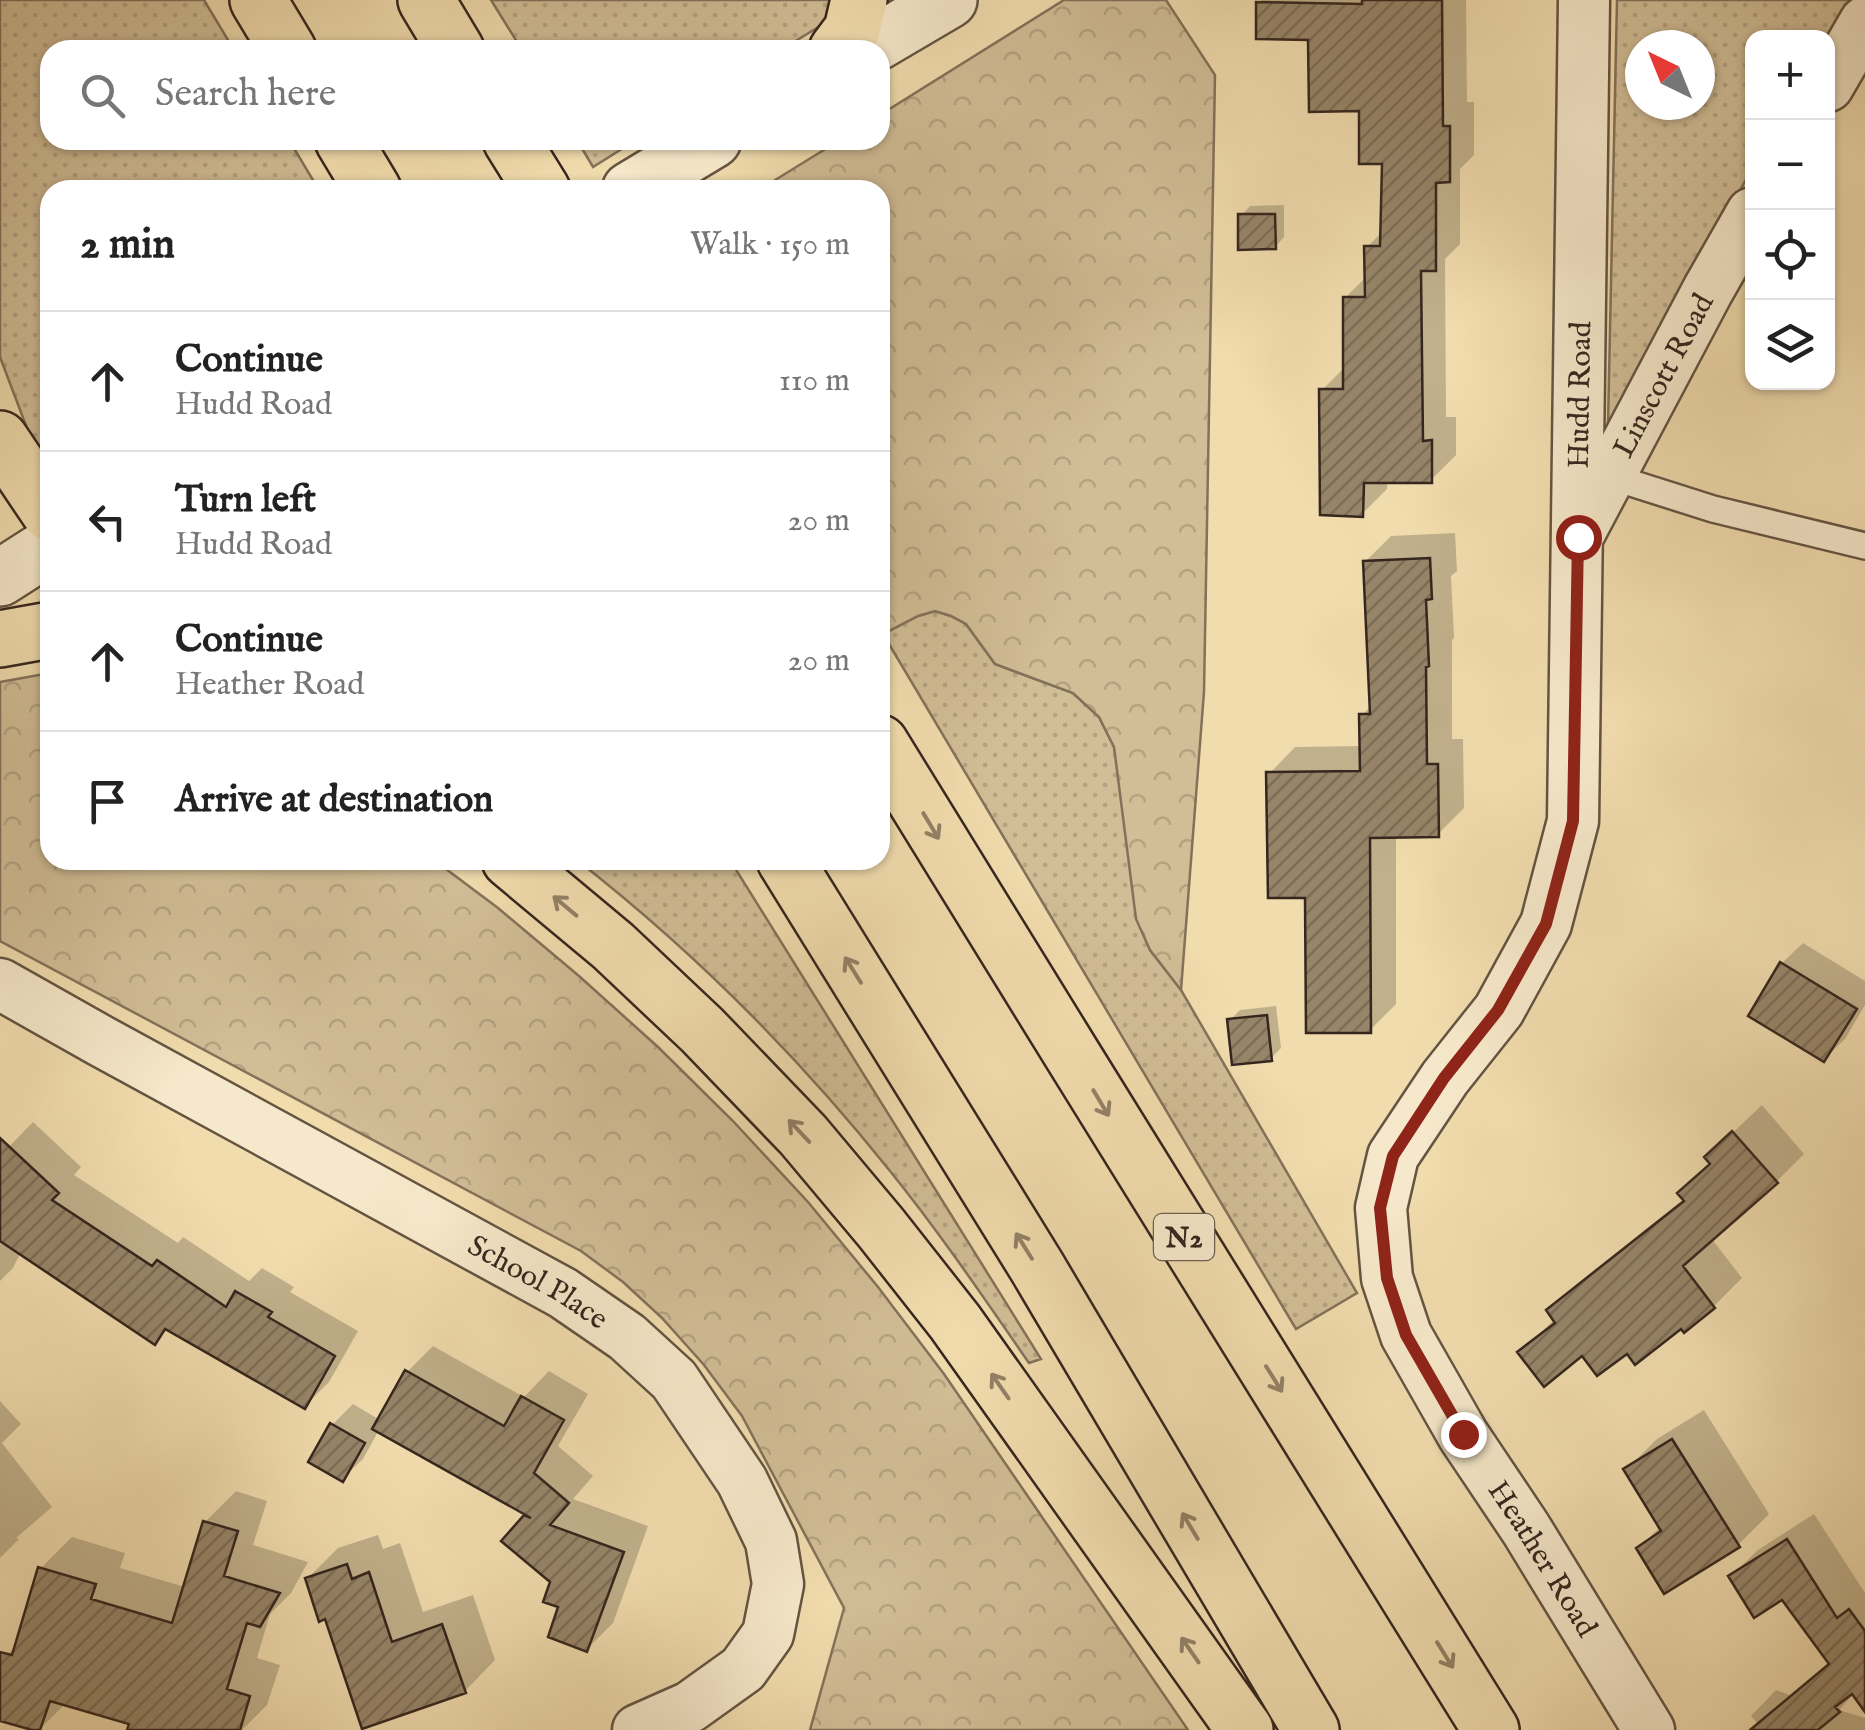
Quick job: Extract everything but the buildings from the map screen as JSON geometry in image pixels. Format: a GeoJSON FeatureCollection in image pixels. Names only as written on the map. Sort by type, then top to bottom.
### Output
{"type":"FeatureCollection","features":[{"type":"Feature","properties":{"kind":"highway"},"geometry":{"type":"LineString","coordinates":[[258,0],[282,40]]}},
{"type":"Feature","properties":{"kind":"highway"},"geometry":{"type":"LineString","coordinates":[[426,0],[450,40]]}},
{"type":"Feature","properties":{"kind":"highway"},"geometry":{"type":"LineString","coordinates":[[844,40],[852,30],[859,0]]}},
{"type":"Feature","properties":{"kind":"highway"},"geometry":{"type":"LineString","coordinates":[[348,150],[367,180]]}},
{"type":"Feature","properties":{"kind":"highway"},"geometry":{"type":"LineString","coordinates":[[517,150],[536,180]]}},
{"type":"Feature","properties":{"kind":"highway"},"geometry":{"type":"LineString","coordinates":[[0,439],[40,498]]}},
{"type":"Feature","properties":{"kind":"highway"},"geometry":{"type":"LineString","coordinates":[[0,639],[40,632]]}},
{"type":"Feature","properties":{"kind":"highway","name":"N2"},"geometry":{"type":"LineString","coordinates":[[890,759],[1491,1730]]}},
{"type":"Feature","properties":{"kind":"highway"},"geometry":{"type":"LineString","coordinates":[[522,870],[613,946],[702,1030],[803,1135],[859,1201],[955,1322],[1246,1730]]}},
{"type":"Feature","properties":{"kind":"highway"},"geometry":{"type":"LineString","coordinates":[[791,870],[1037,1267],[1311,1730]]}},
{"type":"Feature","properties":{"kind":"street"},"geometry":{"type":"LineString","coordinates":[[881,40],[948,0]]}},
{"type":"Feature","properties":{"kind":"street","name":"Hudd Road"},"geometry":{"type":"LineString","coordinates":[[1406,1335],[1387,1278],[1380,1208],[1393,1156],[1444,1078],[1498,1010],[1546,924],[1573,821],[1584,0]]}},
{"type":"Feature","properties":{"kind":"street"},"geometry":{"type":"LineString","coordinates":[[1835,74],[1865,22]]}},
{"type":"Feature","properties":{"kind":"street"},"geometry":{"type":"LineString","coordinates":[[647,180],[696,150]]}},
{"type":"Feature","properties":{"kind":"street","name":"Linscott Road"},"geometry":{"type":"LineString","coordinates":[[1578,537],[1745,225]]}},
{"type":"Feature","properties":{"kind":"street"},"geometry":{"type":"LineString","coordinates":[[0,578],[40,552]]}},
{"type":"Feature","properties":{"kind":"street","name":"School Place"},"geometry":{"type":"LineString","coordinates":[[0,984],[564,1292],[626,1337],[674,1380],[742,1481],[771,1541],[778,1584],[768,1634],[743,1669],[690,1707],[638,1730]]}},
{"type":"Feature","properties":{"kind":"street","name":"Heather Road"},"geometry":{"type":"LineString","coordinates":[[1406,1335],[1463,1434],[1649,1730]]}},
{"type":"Feature","properties":{"kind":"lane"},"geometry":{"type":"LineString","coordinates":[[1609,476],[1713,509],[1865,546]]}},
{"type":"Feature","properties":{"kind":"green space"},"geometry":{"type":"Polygon","coordinates":[[[0,0],[204,0],[228,40],[40,40],[40,150],[295,150],[313,180],[40,180],[40,447],[28,431],[0,357],[0,0]]]}},
{"type":"Feature","properties":{"kind":"green space"},"geometry":{"type":"Polygon","coordinates":[[[491,0],[835,0],[832,14],[797,40],[516,40],[491,0]]]}},
{"type":"Feature","properties":{"kind":"green space"},"geometry":{"type":"Polygon","coordinates":[[[1064,0],[1166,0],[1215,75],[1204,692],[1181,990],[1150,950],[1136,919],[1114,747],[1099,717],[1073,693],[995,664],[966,624],[951,616],[935,611],[890,630],[890,180],[775,180],[824,150],[890,150],[890,109],[1064,0]]]}},
{"type":"Feature","properties":{"kind":"green space"},"geometry":{"type":"Polygon","coordinates":[[[1617,0],[1850,0],[1833,30],[1745,30],[1745,181],[1608,425],[1617,0]]]}},
{"type":"Feature","properties":{"kind":"green space"},"geometry":{"type":"Polygon","coordinates":[[[583,150],[620,150],[593,167],[583,150]]]}},
{"type":"Feature","properties":{"kind":"green space"},"geometry":{"type":"Polygon","coordinates":[[[935,611],[966,624],[995,664],[1073,693],[1099,717],[1114,747],[1150,950],[1181,990],[1357,1293],[1296,1329],[890,646],[890,630],[935,611]]]}},
{"type":"Feature","properties":{"kind":"green space"},"geometry":{"type":"Polygon","coordinates":[[[40,675],[40,870],[447,870],[579,976],[733,1121],[808,1202],[878,1287],[944,1374],[1188,1730],[810,1730],[844,1608],[742,1416],[662,1318],[581,1251],[0,941],[0,682],[40,675]]]}},
{"type":"Feature","properties":{"kind":"green space"},"geometry":{"type":"Polygon","coordinates":[[[589,870],[736,870],[1041,1359],[1029,1363],[908,1194],[819,1087],[743,1006],[589,870]]]}},
{"type":"Feature","properties":{"kind":"route"},"geometry":{"type":"LineString","coordinates":[[1463,1434],[1406,1335],[1387,1278],[1380,1208],[1393,1156],[1444,1078],[1498,1010],[1546,924],[1573,821],[1578,537]]}}]}
